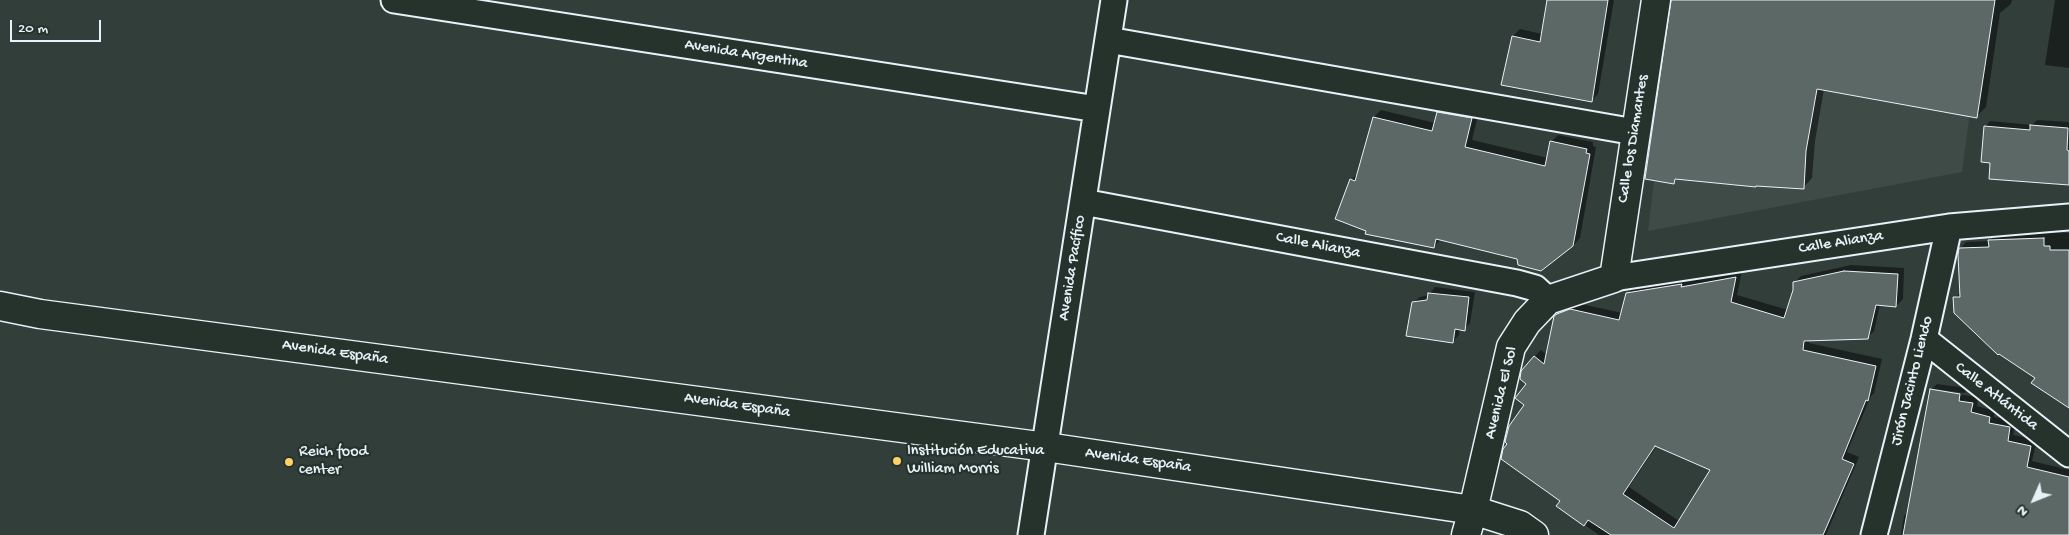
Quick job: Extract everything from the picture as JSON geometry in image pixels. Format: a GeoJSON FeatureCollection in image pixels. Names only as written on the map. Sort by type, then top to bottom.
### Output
{"type":"FeatureCollection","features":[{"type":"Feature","properties":{"kind":"street","name":"Avenida Argentina"},"geometry":{"type":"LineString","coordinates":[[394,0],[1097,110]]}},
{"type":"Feature","properties":{"kind":"street","name":"Avenida Pacífico"},"geometry":{"type":"LineString","coordinates":[[1031,535],[1114,0]]}},
{"type":"Feature","properties":{"kind":"street","name":"Calle los Diamantes"},"geometry":{"type":"LineString","coordinates":[[1614,278],[1656,0]]}},
{"type":"Feature","properties":{"kind":"street"},"geometry":{"type":"LineString","coordinates":[[1108,40],[1635,132]]}},
{"type":"Feature","properties":{"kind":"street","name":"Calle Alianza"},"geometry":{"type":"LineString","coordinates":[[1083,202],[1517,283],[1535,288],[1548,300]]}},
{"type":"Feature","properties":{"kind":"street","name":"Calle Alianza"},"geometry":{"type":"LineString","coordinates":[[1614,278],[1949,226],[2069,217]]}},
{"type":"Feature","properties":{"kind":"street","name":"Jirón Jacinto Liendo"},"geometry":{"type":"LineString","coordinates":[[1874,535],[1924,339],[1949,226]]}},
{"type":"Feature","properties":{"kind":"street","name":"Avenida El Sol"},"geometry":{"type":"LineString","coordinates":[[1470,523],[1511,347],[1527,322],[1548,300],[1614,278]]}},
{"type":"Feature","properties":{"kind":"street","name":"Avenida España"},"geometry":{"type":"LineString","coordinates":[[0,306],[40,314],[1046,447],[1470,523],[1520,525],[1534,535]]}},
{"type":"Feature","properties":{"kind":"street","name":"Calle Atlántida"},"geometry":{"type":"LineString","coordinates":[[1924,339],[2069,454]]}},
{"type":"Feature","properties":{"kind":"shaded area"},"geometry":{"type":"Polygon","coordinates":[[[1676,0],[1985,0],[1962,172],[1648,231],[1676,0]]]}},
{"type":"Feature","properties":{"kind":"building"},"geometry":{"type":"Polygon","coordinates":[[[1547,0],[1608,0],[1592,102],[1501,85],[1512,36],[1540,42],[1547,0]]]}},
{"type":"Feature","properties":{"kind":"building"},"geometry":{"type":"Polygon","coordinates":[[[1671,0],[1995,0],[1977,118],[1817,89],[1806,151],[1804,189],[1756,187],[1675,179],[1674,184],[1645,179],[1671,0]]]}},
{"type":"Feature","properties":{"kind":"building"},"geometry":{"type":"Polygon","coordinates":[[[1437,112],[1472,118],[1465,147],[1545,166],[1550,141],[1587,149],[1586,153],[1590,154],[1573,246],[1541,271],[1518,265],[1517,259],[1436,239],[1434,248],[1365,234],[1366,231],[1335,219],[1350,179],[1355,181],[1373,117],[1432,131],[1437,112]]]}},
{"type":"Feature","properties":{"kind":"building"},"geometry":{"type":"Polygon","coordinates":[[[2030,125],[2068,128],[2069,185],[1989,179],[1990,163],[1981,162],[1984,126],[2030,130],[2030,125]]]}},
{"type":"Feature","properties":{"kind":"building"},"geometry":{"type":"Polygon","coordinates":[[[2044,238],[2044,246],[2050,246],[2050,250],[2069,250],[2069,408],[2031,383],[2035,378],[1998,355],[1954,313],[1953,297],[1960,297],[1959,248],[1989,247],[1988,240],[2044,238]]]}},
{"type":"Feature","properties":{"kind":"building"},"geometry":{"type":"Polygon","coordinates":[[[1844,271],[1898,274],[1896,307],[1876,305],[1868,339],[1804,341],[1803,350],[1876,366],[1868,401],[1866,400],[1842,459],[1854,464],[1823,535],[1611,535],[1588,520],[1584,526],[1556,506],[1560,501],[1501,459],[1503,449],[1507,444],[1505,442],[1509,426],[1524,405],[1515,398],[1526,384],[1520,379],[1521,371],[1534,356],[1544,364],[1554,316],[1557,314],[1570,309],[1619,320],[1626,293],[1682,284],[1681,287],[1736,277],[1731,302],[1784,318],[1793,290],[1793,282],[1844,271]],[[1655,446],[1623,494],[1674,528],[1710,470],[1655,446]]]}},
{"type":"Feature","properties":{"kind":"building"},"geometry":{"type":"Polygon","coordinates":[[[1428,293],[1469,297],[1465,331],[1455,329],[1453,343],[1406,336],[1412,302],[1427,300],[1428,293]]]}},
{"type":"Feature","properties":{"kind":"building"},"geometry":{"type":"Polygon","coordinates":[[[1930,389],[1960,394],[1959,401],[1973,403],[1971,412],[1990,417],[1989,423],[2010,427],[2008,441],[2031,446],[2027,467],[2069,477],[2069,535],[1903,535],[1930,389]]]}},
{"type":"Feature","properties":{"kind":"place","name":"Institución Educativa William Morris"},"geometry":{"type":"Point","coordinates":[897,461]}},
{"type":"Feature","properties":{"kind":"place","name":"Reich food center"},"geometry":{"type":"Point","coordinates":[289,462]}}]}
